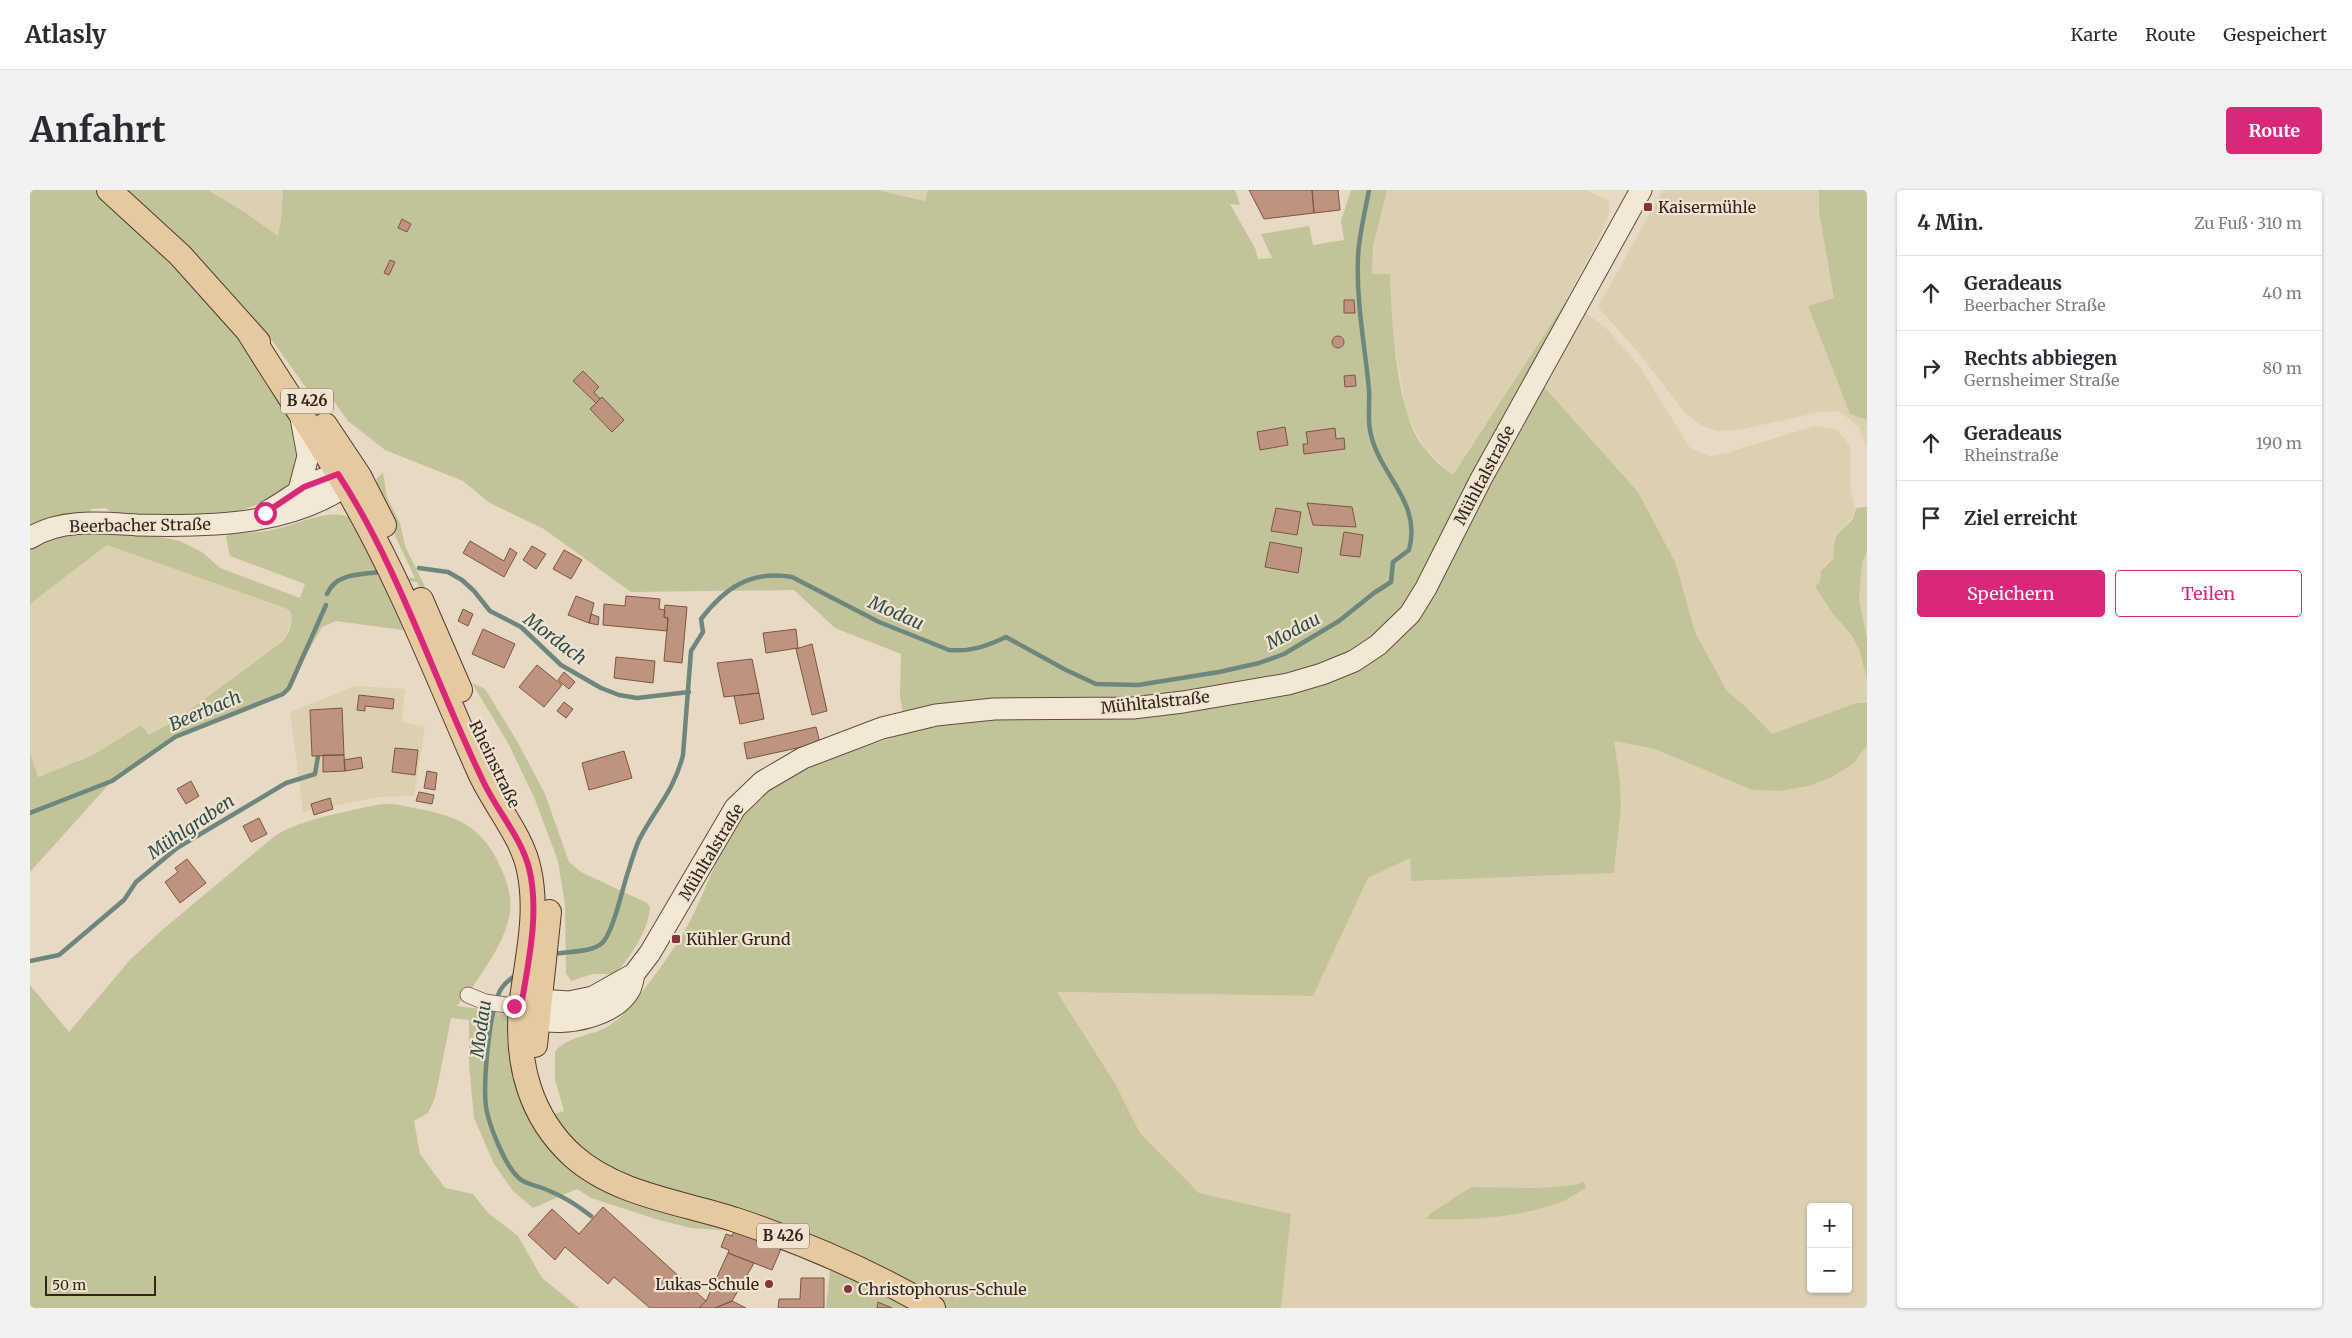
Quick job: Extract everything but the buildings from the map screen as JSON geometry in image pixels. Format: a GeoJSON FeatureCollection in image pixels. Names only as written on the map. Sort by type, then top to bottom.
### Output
{"type":"FeatureCollection","features":[{"type":"Feature","properties":{"kind":"main road","name":"B 426"},"geometry":{"type":"LineString","coordinates":[[109,190],[180,255],[287,375],[331,434],[348,479],[377,545],[422,622]]}},
{"type":"Feature","properties":{"kind":"main road","name":"B 426"},"geometry":{"type":"LineString","coordinates":[[248,332],[301,415],[348,479]]}},
{"type":"Feature","properties":{"kind":"main road","name":"Rheinstraße"},"geometry":{"type":"LineString","coordinates":[[422,622],[463,698],[492,765],[538,850],[549,896],[529,999]]}},
{"type":"Feature","properties":{"kind":"main road","name":"Rheinstraße"},"geometry":{"type":"LineString","coordinates":[[422,622],[486,785],[525,855],[529,869],[538,952]]}},
{"type":"Feature","properties":{"kind":"main road","name":"B 426"},"geometry":{"type":"LineString","coordinates":[[529,999],[520,1034],[524,1072],[538,1113],[554,1137],[571,1154],[599,1176],[632,1190],[734,1219],[788,1238],[854,1266],[933,1308]]}},
{"type":"Feature","properties":{"kind":"street","name":"Mühltalstraße"},"geometry":{"type":"LineString","coordinates":[[529,999],[570,1021],[601,1012],[623,998],[630,989],[634,974],[655,945],[735,808],[762,782],[804,758],[882,728],[936,715],[994,709],[1133,708],[1183,702],[1288,684],[1322,674],[1354,661],[1378,645],[1410,614],[1426,588],[1490,462],[1641,190]]}},
{"type":"Feature","properties":{"kind":"street"},"geometry":{"type":"LineString","coordinates":[[300,490],[308,456],[301,415]]}},
{"type":"Feature","properties":{"kind":"street","name":"Beerbacher Straße"},"geometry":{"type":"LineString","coordinates":[[253,519],[323,478],[348,479]]}},
{"type":"Feature","properties":{"kind":"street","name":"Beerbacher Straße"},"geometry":{"type":"LineString","coordinates":[[30,538],[49,528],[89,523],[199,526],[253,519],[311,505],[348,479]]}},
{"type":"Feature","properties":{"kind":"street"},"geometry":{"type":"LineString","coordinates":[[468,996],[485,1002],[529,999]]}},
{"type":"Feature","properties":{"kind":"shaded area"},"geometry":{"type":"Polygon","coordinates":[[[208,190],[283,190],[278,237],[246,213],[208,190]]]}},
{"type":"Feature","properties":{"kind":"shaded area"},"geometry":{"type":"Polygon","coordinates":[[[877,190],[928,190],[925,201],[877,190]]]}},
{"type":"Feature","properties":{"kind":"shaded area"},"geometry":{"type":"Polygon","coordinates":[[[1387,190],[1586,190],[1609,201],[1609,214],[1601,234],[1564,304],[1453,475],[1424,448],[1406,413],[1393,336],[1390,275],[1372,275],[1373,247],[1387,190]]]}},
{"type":"Feature","properties":{"kind":"shaded area"},"geometry":{"type":"Polygon","coordinates":[[[1663,190],[1819,190],[1819,212],[1834,298],[1808,306],[1850,414],[1867,420],[1867,448],[1859,427],[1839,411],[1820,412],[1738,430],[1719,431],[1704,427],[1686,414],[1637,351],[1598,307],[1663,190]]]}},
{"type":"Feature","properties":{"kind":"shaded area"},"geometry":{"type":"Polygon","coordinates":[[[1585,312],[1608,330],[1640,367],[1690,448],[1711,456],[1727,453],[1814,426],[1835,429],[1850,445],[1851,493],[1856,513],[1833,542],[1834,559],[1825,565],[1820,576],[1833,614],[1850,633],[1859,649],[1867,680],[1867,703],[1856,703],[1772,734],[1746,707],[1727,691],[1695,632],[1676,564],[1536,377],[1585,312]]]}},
{"type":"Feature","properties":{"kind":"shaded area"},"geometry":{"type":"Polygon","coordinates":[[[107,545],[285,608],[290,611],[292,624],[282,642],[176,720],[149,735],[141,725],[93,755],[37,777],[30,753],[30,604],[107,545]]]}},
{"type":"Feature","properties":{"kind":"shaded area"},"geometry":{"type":"Polygon","coordinates":[[[1867,552],[1867,638],[1859,599],[1862,562],[1867,552]]]}},
{"type":"Feature","properties":{"kind":"shaded area"},"geometry":{"type":"Polygon","coordinates":[[[356,686],[405,689],[402,722],[425,727],[414,796],[378,797],[303,812],[290,712],[356,686]]]}},
{"type":"Feature","properties":{"kind":"shaded area"},"geometry":{"type":"Polygon","coordinates":[[[1614,741],[1655,749],[1752,790],[1780,791],[1809,786],[1854,763],[1867,745],[1867,1308],[1281,1308],[1291,1215],[1199,1193],[1140,1133],[1116,1085],[1057,992],[1313,996],[1368,878],[1410,858],[1411,881],[1614,873],[1621,808],[1620,781],[1614,741]],[[1583,1181],[1574,1185],[1536,1188],[1471,1187],[1467,1219],[1570,1197],[1586,1188],[1583,1181]]]}},
{"type":"Feature","properties":{"kind":"green space"},"geometry":{"type":"Polygon","coordinates":[[[30,190],[208,190],[246,213],[278,236],[283,190],[877,190],[925,201],[928,190],[1235,190],[1240,205],[1230,204],[1255,248],[1258,259],[1272,258],[1261,234],[1309,226],[1313,245],[1344,240],[1341,221],[1351,190],[1387,190],[1373,247],[1372,274],[1390,274],[1394,340],[1401,390],[1415,433],[1425,449],[1453,475],[1564,304],[1580,301],[1536,378],[1638,492],[1676,564],[1695,632],[1727,691],[1746,707],[1772,734],[1856,703],[1867,703],[1867,745],[1854,763],[1832,777],[1809,786],[1780,791],[1752,790],[1655,749],[1614,741],[1620,781],[1621,808],[1614,873],[1411,881],[1410,858],[1368,878],[1313,996],[1057,992],[1116,1085],[1140,1133],[1199,1193],[1291,1214],[1281,1308],[826,1308],[830,1270],[734,1231],[691,1228],[659,1220],[591,1198],[577,1189],[533,1208],[513,1191],[494,1164],[474,1118],[469,1064],[469,1020],[451,1018],[435,1098],[428,1113],[414,1121],[420,1154],[445,1188],[473,1194],[488,1213],[518,1236],[542,1278],[579,1308],[30,1308],[30,985],[69,1032],[130,960],[161,931],[276,835],[309,821],[378,805],[396,804],[445,815],[467,825],[485,841],[502,869],[506,881],[510,911],[504,934],[468,995],[465,994],[457,1006],[482,1009],[509,1016],[509,1043],[513,1070],[524,1108],[530,1121],[564,1111],[555,1079],[555,1052],[565,1043],[599,1031],[613,1023],[639,996],[668,957],[688,925],[730,834],[753,803],[768,790],[784,780],[818,763],[907,732],[900,697],[901,654],[835,628],[794,590],[631,592],[544,529],[490,503],[463,481],[385,450],[348,421],[328,393],[331,409],[325,414],[274,343],[256,322],[238,339],[281,404],[294,431],[298,445],[299,460],[295,474],[287,485],[261,503],[231,513],[191,517],[114,516],[106,508],[91,509],[89,523],[180,541],[202,552],[220,568],[300,598],[305,584],[230,556],[226,537],[229,534],[282,528],[325,515],[346,516],[356,520],[387,576],[415,578],[375,493],[377,478],[383,473],[387,497],[400,523],[405,546],[432,601],[440,630],[417,582],[388,579],[406,627],[403,630],[336,621],[322,627],[285,692],[175,737],[112,781],[30,872],[30,753],[38,777],[93,755],[141,725],[149,735],[176,720],[282,642],[289,631],[292,620],[290,611],[285,608],[107,545],[30,604],[30,190]]]}},
{"type":"Feature","properties":{"kind":"green space"},"geometry":{"type":"Polygon","coordinates":[[[1819,190],[1867,190],[1867,420],[1850,414],[1808,306],[1834,298],[1819,212],[1819,190]]]}},
{"type":"Feature","properties":{"kind":"green space"},"geometry":{"type":"Polygon","coordinates":[[[1867,507],[1867,552],[1862,562],[1859,599],[1867,638],[1867,680],[1859,649],[1850,633],[1833,614],[1815,586],[1820,581],[1821,571],[1834,558],[1833,548],[1838,534],[1851,521],[1855,515],[1856,508],[1867,507]]]}},
{"type":"Feature","properties":{"kind":"green space"},"geometry":{"type":"Polygon","coordinates":[[[472,683],[485,689],[517,741],[545,794],[569,862],[581,872],[647,903],[650,907],[649,916],[642,934],[632,952],[615,974],[593,974],[571,981],[566,973],[565,905],[558,861],[534,797],[508,743],[472,683]]]}},
{"type":"Feature","properties":{"kind":"green space"},"geometry":{"type":"Polygon","coordinates":[[[1584,1181],[1586,1188],[1569,1198],[1527,1212],[1476,1219],[1427,1219],[1430,1214],[1471,1187],[1536,1188],[1574,1185],[1584,1181]]]}},
{"type":"Feature","properties":{"kind":"waterway","name":"Modau"},"geometry":{"type":"LineString","coordinates":[[553,954],[596,947],[601,944],[610,931],[638,843],[675,779],[683,755],[691,651],[703,632],[701,619],[719,598],[729,590],[751,579],[763,576],[792,577],[879,622],[949,650],[979,648],[1006,637],[1096,684],[1138,685],[1219,672],[1259,663],[1284,654],[1339,621],[1391,582],[1393,562],[1409,550],[1412,533],[1410,518],[1405,504],[1376,450],[1370,430],[1369,390],[1358,274],[1360,240],[1369,190]]}},
{"type":"Feature","properties":{"kind":"waterway","name":"Mordach"},"geometry":{"type":"LineString","coordinates":[[419,568],[448,572],[462,580],[474,591],[490,611],[521,627],[561,665],[601,688],[619,695],[637,698],[689,692]]}},
{"type":"Feature","properties":{"kind":"waterway","name":"Mordach"},"geometry":{"type":"LineString","coordinates":[[327,594],[336,582],[349,576],[379,572]]}},
{"type":"Feature","properties":{"kind":"waterway","name":"Beerbach"},"geometry":{"type":"LineString","coordinates":[[30,813],[112,781],[175,737],[283,694],[289,688],[326,605]]}},
{"type":"Feature","properties":{"kind":"waterway","name":"Mühlgraben"},"geometry":{"type":"LineString","coordinates":[[30,961],[59,955],[124,900],[136,882],[177,848],[286,783],[315,774],[318,756]]}},
{"type":"Feature","properties":{"kind":"waterway","name":"Modau"},"geometry":{"type":"LineString","coordinates":[[518,974],[501,989],[493,1012],[485,1081],[486,1107],[490,1124],[503,1156],[520,1179],[564,1197],[591,1216]]}},
{"type":"Feature","properties":{"kind":"place","name":"Kaisermühle"},"geometry":{"type":"Point","coordinates":[1648,207]}},
{"type":"Feature","properties":{"kind":"place","name":"Kühler Grund"},"geometry":{"type":"Point","coordinates":[676,939]}},
{"type":"Feature","properties":{"kind":"place","name":"Lukas-Schule"},"geometry":{"type":"Point","coordinates":[769,1284]}},
{"type":"Feature","properties":{"kind":"place","name":"Christophorus-Schule"},"geometry":{"type":"Point","coordinates":[848,1289]}},
{"type":"Feature","properties":{"kind":"route"},"geometry":{"type":"LineString","coordinates":[[265,513],[304,487],[323,478],[338,474],[377,545],[486,785],[525,855],[532,884],[533,922],[521,1007],[514,1006]]}}]}
